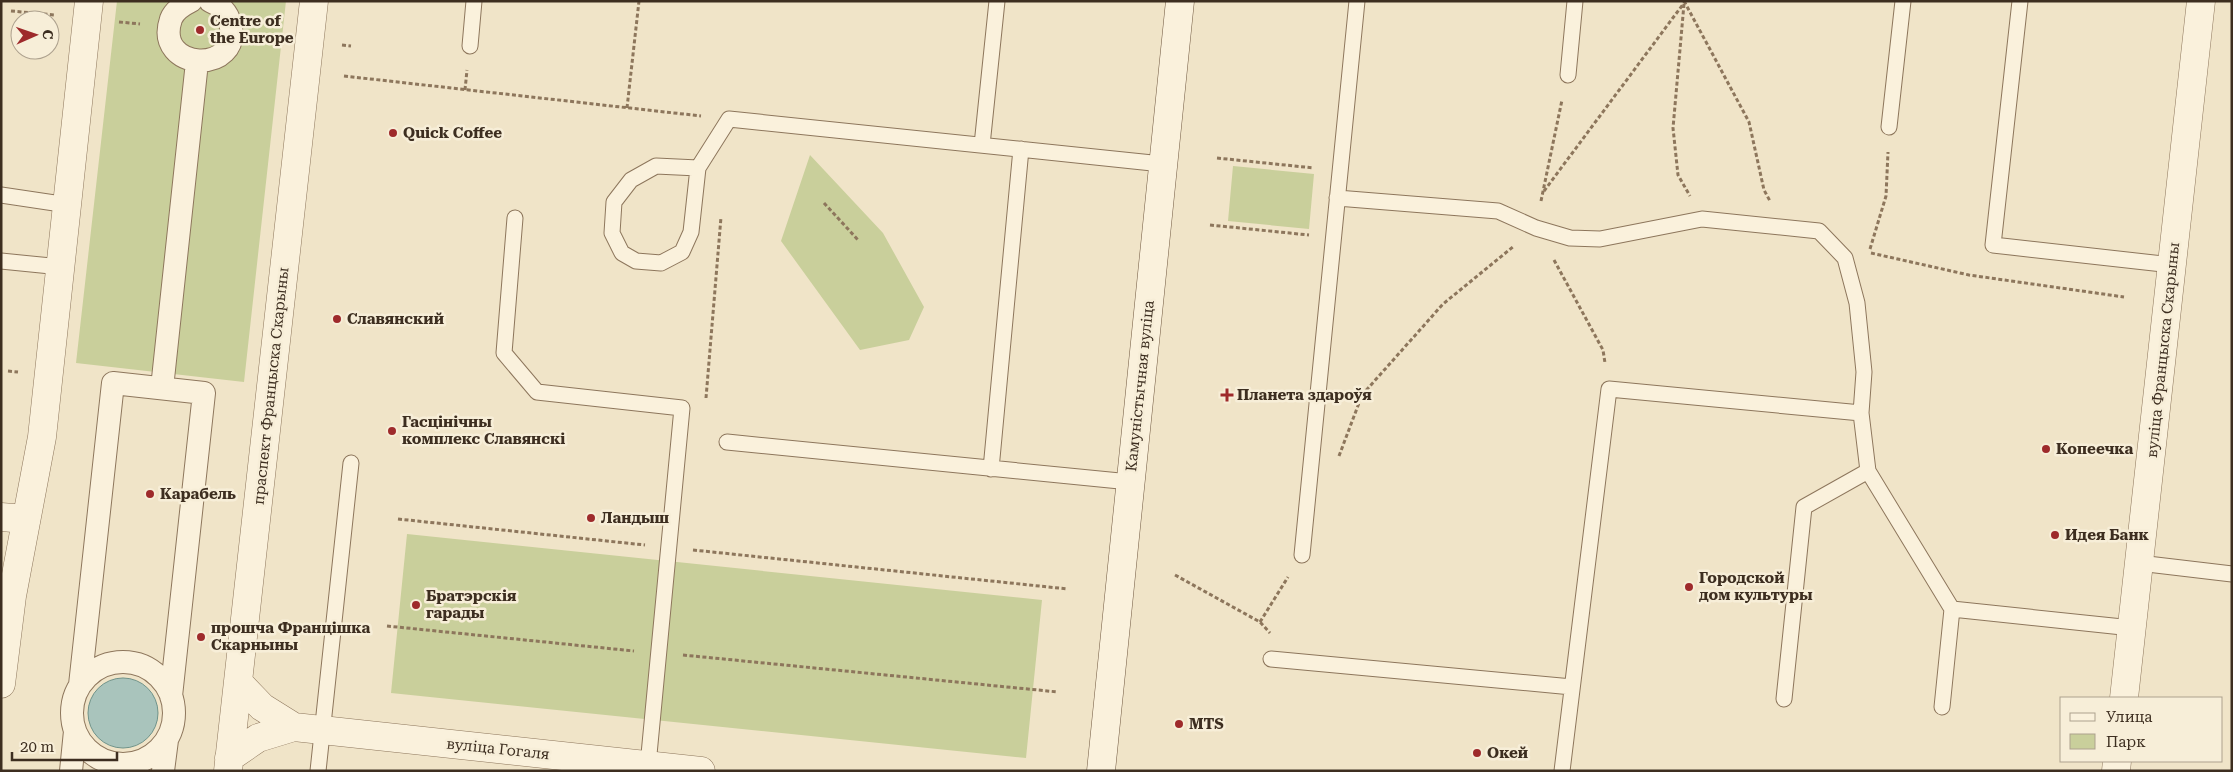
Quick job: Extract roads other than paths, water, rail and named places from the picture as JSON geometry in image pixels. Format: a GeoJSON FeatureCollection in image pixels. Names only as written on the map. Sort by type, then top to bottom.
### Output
{"type":"FeatureCollection","features":[{"type":"Feature","properties":{"kind":"street"},"geometry":{"type":"LineString","coordinates":[[1,684],[12,596],[14,518],[42,437],[89,1]]}},
{"type":"Feature","properties":{"kind":"street"},"geometry":{"type":"LineString","coordinates":[[191,1],[177,10],[172,18],[170,37],[173,46],[179,54],[197,62],[216,58],[229,43],[232,34],[227,15],[221,7],[210,1]]}},
{"type":"Feature","properties":{"kind":"street","name":"праспект Францыска Скарыны"},"geometry":{"type":"LineString","coordinates":[[229,764],[314,1]]}},
{"type":"Feature","properties":{"kind":"street","name":"Камуністычная вуліца"},"geometry":{"type":"LineString","coordinates":[[1101,771],[1180,1]]}},
{"type":"Feature","properties":{"kind":"street","name":"вуліца Францыска Скарыны"},"geometry":{"type":"LineString","coordinates":[[2124,697],[2200,1]]}},
{"type":"Feature","properties":{"kind":"street"},"geometry":{"type":"LineString","coordinates":[[162,388],[197,62]]}},
{"type":"Feature","properties":{"kind":"street"},"geometry":{"type":"LineString","coordinates":[[71,771],[76,730],[72,707],[80,685],[113,383],[204,393],[172,696],[174,718],[167,740],[163,771]]}},
{"type":"Feature","properties":{"kind":"street"},"geometry":{"type":"LineString","coordinates":[[80,685],[91,673],[109,663],[129,662],[148,668],[163,680],[172,696]]}},
{"type":"Feature","properties":{"kind":"street","name":"вуліца Гогаля"},"geometry":{"type":"LineString","coordinates":[[238,682],[262,707],[294,727]]}},
{"type":"Feature","properties":{"kind":"street","name":"вуліца Гогаля"},"geometry":{"type":"LineString","coordinates":[[229,764],[258,738],[294,727],[701,771]]}},
{"type":"Feature","properties":{"kind":"street"},"geometry":{"type":"LineString","coordinates":[[76,730],[84,745],[98,758],[118,764],[138,762],[155,753],[167,740]]}},
{"type":"Feature","properties":{"kind":"lane"},"geometry":{"type":"LineString","coordinates":[[470,46],[474,1]]}},
{"type":"Feature","properties":{"kind":"lane"},"geometry":{"type":"LineString","coordinates":[[982,145],[997,1]]}},
{"type":"Feature","properties":{"kind":"lane"},"geometry":{"type":"LineString","coordinates":[[1302,555],[1357,1]]}},
{"type":"Feature","properties":{"kind":"lane"},"geometry":{"type":"LineString","coordinates":[[1568,75],[1575,1]]}},
{"type":"Feature","properties":{"kind":"lane"},"geometry":{"type":"LineString","coordinates":[[1890,127],[1903,1]]}},
{"type":"Feature","properties":{"kind":"lane"},"geometry":{"type":"LineString","coordinates":[[2020,1],[1993,245],[2172,265]]}},
{"type":"Feature","properties":{"kind":"lane"},"geometry":{"type":"LineString","coordinates":[[698,168],[656,166],[631,180],[614,202],[612,233],[622,253],[636,261],[661,263],[682,252],[691,232],[698,168],[729,119],[1162,164]]}},
{"type":"Feature","properties":{"kind":"lane"},"geometry":{"type":"LineString","coordinates":[[990,468],[1021,149]]}},
{"type":"Feature","properties":{"kind":"lane"},"geometry":{"type":"LineString","coordinates":[[1,195],[68,205]]}},
{"type":"Feature","properties":{"kind":"lane"},"geometry":{"type":"LineString","coordinates":[[1337,198],[1498,211],[1536,228],[1570,238],[1600,239],[1702,219],[1819,231],[1845,258],[1857,303],[1864,372],[1861,413],[1868,471],[1952,609],[1942,707]]}},
{"type":"Feature","properties":{"kind":"lane"},"geometry":{"type":"LineString","coordinates":[[515,218],[504,353],[537,392],[682,408],[648,765]]}},
{"type":"Feature","properties":{"kind":"lane"},"geometry":{"type":"LineString","coordinates":[[1,260],[61,267]]}},
{"type":"Feature","properties":{"kind":"lane"},"geometry":{"type":"LineString","coordinates":[[1562,771],[1609,389],[1861,413]]}},
{"type":"Feature","properties":{"kind":"lane"},"geometry":{"type":"LineString","coordinates":[[727,442],[1130,482]]}},
{"type":"Feature","properties":{"kind":"lane"},"geometry":{"type":"LineString","coordinates":[[318,771],[351,464]]}},
{"type":"Feature","properties":{"kind":"lane"},"geometry":{"type":"LineString","coordinates":[[1784,699],[1804,507],[1868,471]]}},
{"type":"Feature","properties":{"kind":"lane"},"geometry":{"type":"LineString","coordinates":[[2139,563],[2232,574]]}},
{"type":"Feature","properties":{"kind":"lane"},"geometry":{"type":"LineString","coordinates":[[1952,609],[2132,628]]}},
{"type":"Feature","properties":{"kind":"lane"},"geometry":{"type":"LineString","coordinates":[[1271,659],[1572,687]]}},
{"type":"Feature","properties":{"kind":"water"},"geometry":{"type":"Polygon","coordinates":[[[123,678],[136,681],[148,688],[155,700],[158,713],[155,726],[148,738],[136,745],[123,748],[110,745],[98,738],[91,726],[88,713],[91,700],[98,688],[110,681],[123,678]]]}},
{"type":"Feature","properties":{"kind":"place","name":"Centre of the Europe"},"geometry":{"type":"Point","coordinates":[200,30]}},
{"type":"Feature","properties":{"kind":"place","name":"Quick Coffee"},"geometry":{"type":"Point","coordinates":[393,133]}},
{"type":"Feature","properties":{"kind":"place","name":"Славянский"},"geometry":{"type":"Point","coordinates":[337,319]}},
{"type":"Feature","properties":{"kind":"place","name":"Планета здароўя"},"geometry":{"type":"Point","coordinates":[1227,395]}},
{"type":"Feature","properties":{"kind":"place","name":"Гасцінічны комплекс Славянскі"},"geometry":{"type":"Point","coordinates":[392,431]}},
{"type":"Feature","properties":{"kind":"place","name":"Копеечка"},"geometry":{"type":"Point","coordinates":[2046,449]}},
{"type":"Feature","properties":{"kind":"place","name":"Карабель"},"geometry":{"type":"Point","coordinates":[150,494]}},
{"type":"Feature","properties":{"kind":"place","name":"Ландыш"},"geometry":{"type":"Point","coordinates":[591,518]}},
{"type":"Feature","properties":{"kind":"place","name":"Идея Банк"},"geometry":{"type":"Point","coordinates":[2055,535]}},
{"type":"Feature","properties":{"kind":"place","name":"Городской дом культуры"},"geometry":{"type":"Point","coordinates":[1689,587]}},
{"type":"Feature","properties":{"kind":"place","name":"Братэрскія гарады"},"geometry":{"type":"Point","coordinates":[416,605]}},
{"type":"Feature","properties":{"kind":"place","name":"прошча Францішка Скарныны"},"geometry":{"type":"Point","coordinates":[201,637]}},
{"type":"Feature","properties":{"kind":"place","name":"MTS"},"geometry":{"type":"Point","coordinates":[1179,724]}},
{"type":"Feature","properties":{"kind":"place","name":"Окей"},"geometry":{"type":"Point","coordinates":[1477,753]}}]}
